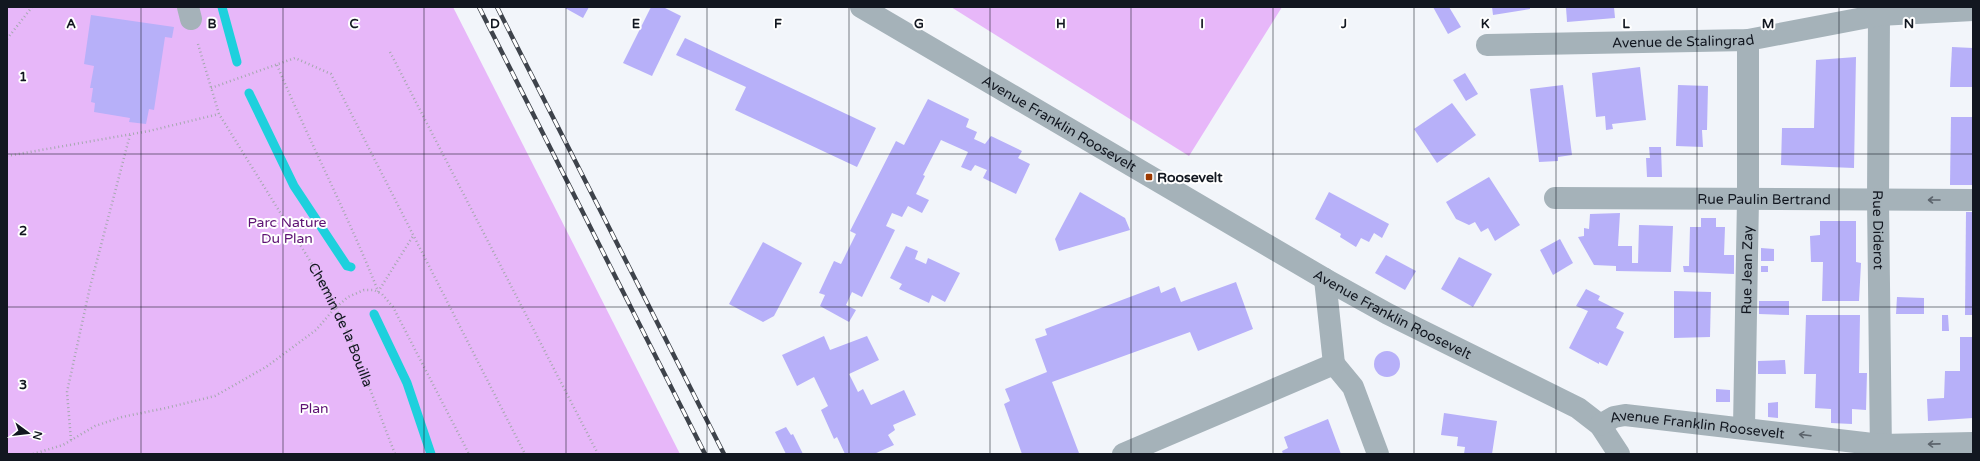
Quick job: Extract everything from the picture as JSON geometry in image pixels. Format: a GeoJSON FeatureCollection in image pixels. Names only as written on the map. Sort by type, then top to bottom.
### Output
{"type":"FeatureCollection","features":[{"type":"Feature","properties":{"kind":"street","name":"Avenue Franklin Roosevelt"},"geometry":{"type":"LineString","coordinates":[[861,7],[1325,279],[1388,314],[1578,408],[1600,425],[1614,417],[1625,415],[1744,427],[1881,449],[1973,443]]}},
{"type":"Feature","properties":{"kind":"street","name":"Avenue de Stalingrad"},"geometry":{"type":"LineString","coordinates":[[1487,45],[1748,40],[1879,15],[1973,10]]}},
{"type":"Feature","properties":{"kind":"street","name":"Rue Diderot"},"geometry":{"type":"LineString","coordinates":[[1879,15],[1878,200],[1881,449]]}},
{"type":"Feature","properties":{"kind":"street","name":"Rue Jean Zay"},"geometry":{"type":"LineString","coordinates":[[1744,427],[1748,199],[1748,40]]}},
{"type":"Feature","properties":{"kind":"street","name":"Rue Paulin Bertrand"},"geometry":{"type":"LineString","coordinates":[[1555,198],[1973,200]]}},
{"type":"Feature","properties":{"kind":"street"},"geometry":{"type":"LineString","coordinates":[[1325,279],[1334,364],[1353,387],[1378,454]]}},
{"type":"Feature","properties":{"kind":"street"},"geometry":{"type":"LineString","coordinates":[[1123,454],[1334,364]]}},
{"type":"Feature","properties":{"kind":"street"},"geometry":{"type":"LineString","coordinates":[[1600,425],[1619,454]]}},
{"type":"Feature","properties":{"kind":"path"},"geometry":{"type":"LineString","coordinates":[[7,39],[32,7]]}},
{"type":"Feature","properties":{"kind":"path","name":"Chemin de la Bouilla"},"geometry":{"type":"LineString","coordinates":[[189,13],[219,114],[322,280],[350,337],[395,454]]}},
{"type":"Feature","properties":{"kind":"path"},"geometry":{"type":"LineString","coordinates":[[390,52],[598,454]]}},
{"type":"Feature","properties":{"kind":"path"},"geometry":{"type":"LineString","coordinates":[[211,88],[295,58],[331,74],[524,453],[521,454]]}},
{"type":"Feature","properties":{"kind":"path"},"geometry":{"type":"LineString","coordinates":[[277,65],[308,137],[362,252],[378,292],[393,307],[469,454]]}},
{"type":"Feature","properties":{"kind":"path"},"geometry":{"type":"LineString","coordinates":[[7,156],[130,135],[219,114]]}},
{"type":"Feature","properties":{"kind":"path"},"geometry":{"type":"LineString","coordinates":[[71,440],[67,392],[90,287],[130,135]]}},
{"type":"Feature","properties":{"kind":"path"},"geometry":{"type":"LineString","coordinates":[[378,292],[414,235]]}},
{"type":"Feature","properties":{"kind":"path"},"geometry":{"type":"LineString","coordinates":[[33,454],[63,445],[95,426],[122,417],[215,396],[266,367],[316,330],[335,308],[348,298],[364,290],[374,290],[378,292]]}},
{"type":"Feature","properties":{"kind":"green space","name":"Parc Nature Du Plan"},"geometry":{"type":"Polygon","coordinates":[[[7,7],[453,7],[680,454],[7,454],[7,7]]]}},
{"type":"Feature","properties":{"kind":"green space"},"geometry":{"type":"Polygon","coordinates":[[[951,7],[1282,7],[1189,156],[951,7]]]}},
{"type":"Feature","properties":{"kind":"building"},"geometry":{"type":"Polygon","coordinates":[[[589,7],[583,18],[565,8],[589,7]]]}},
{"type":"Feature","properties":{"kind":"building"},"geometry":{"type":"Polygon","coordinates":[[[651,7],[663,7],[681,16],[652,76],[623,63],[651,7]]]}},
{"type":"Feature","properties":{"kind":"building"},"geometry":{"type":"Polygon","coordinates":[[[1433,7],[1449,7],[1461,27],[1448,34],[1433,7]]]}},
{"type":"Feature","properties":{"kind":"building"},"geometry":{"type":"Polygon","coordinates":[[[1492,7],[1530,7],[1530,9],[1493,15],[1492,7]]]}},
{"type":"Feature","properties":{"kind":"building"},"geometry":{"type":"Polygon","coordinates":[[[1566,7],[1614,7],[1615,18],[1567,22],[1566,7]]]}},
{"type":"Feature","properties":{"kind":"building"},"geometry":{"type":"Polygon","coordinates":[[[91,15],[174,27],[172,38],[165,37],[154,110],[149,109],[146,124],[129,122],[130,118],[94,112],[95,103],[91,102],[93,88],[90,88],[94,66],[84,64],[91,15]]]}},
{"type":"Feature","properties":{"kind":"building"},"geometry":{"type":"Polygon","coordinates":[[[685,38],[876,128],[857,167],[735,110],[746,87],[676,55],[685,38]]]}},
{"type":"Feature","properties":{"kind":"building"},"geometry":{"type":"Polygon","coordinates":[[[1952,47],[1973,48],[1973,87],[1950,87],[1952,47]]]}},
{"type":"Feature","properties":{"kind":"building"},"geometry":{"type":"Polygon","coordinates":[[[1856,57],[1854,168],[1781,165],[1782,128],[1814,128],[1816,60],[1856,57]]]}},
{"type":"Feature","properties":{"kind":"building"},"geometry":{"type":"Polygon","coordinates":[[[1640,67],[1646,120],[1612,124],[1613,129],[1606,130],[1605,116],[1596,117],[1592,73],[1640,67]]]}},
{"type":"Feature","properties":{"kind":"building"},"geometry":{"type":"Polygon","coordinates":[[[1465,73],[1478,94],[1466,101],[1453,80],[1465,73]]]}},
{"type":"Feature","properties":{"kind":"building"},"geometry":{"type":"Polygon","coordinates":[[[1563,85],[1572,155],[1558,157],[1558,161],[1539,162],[1530,89],[1563,85]]]}},
{"type":"Feature","properties":{"kind":"building"},"geometry":{"type":"Polygon","coordinates":[[[1678,85],[1708,86],[1707,130],[1702,130],[1703,147],[1676,146],[1678,85]]]}},
{"type":"Feature","properties":{"kind":"building"},"geometry":{"type":"Polygon","coordinates":[[[928,99],[969,119],[966,127],[977,132],[974,139],[985,144],[991,136],[1022,151],[1018,158],[1030,164],[1016,194],[983,178],[987,170],[975,165],[971,171],[961,167],[968,152],[941,140],[923,175],[925,176],[916,194],[929,200],[922,213],[908,206],[902,217],[892,213],[886,226],[895,230],[862,297],[852,292],[846,305],[856,310],[849,322],[820,306],[825,295],[819,293],[834,261],[841,264],[856,234],[850,231],[896,141],[904,145],[928,99]]]}},
{"type":"Feature","properties":{"kind":"building"},"geometry":{"type":"Polygon","coordinates":[[[1452,103],[1476,135],[1437,163],[1414,129],[1452,103]]]}},
{"type":"Feature","properties":{"kind":"building"},"geometry":{"type":"Polygon","coordinates":[[[1951,117],[1973,117],[1973,185],[1950,185],[1951,117]]]}},
{"type":"Feature","properties":{"kind":"building"},"geometry":{"type":"Polygon","coordinates":[[[1649,147],[1661,147],[1662,177],[1647,177],[1646,158],[1650,158],[1649,147]]]}},
{"type":"Feature","properties":{"kind":"building"},"geometry":{"type":"Polygon","coordinates":[[[1489,177],[1520,225],[1495,241],[1488,228],[1481,232],[1475,222],[1469,225],[1456,219],[1446,202],[1489,177]]]}},
{"type":"Feature","properties":{"kind":"building"},"geometry":{"type":"Polygon","coordinates":[[[1080,192],[1125,218],[1130,230],[1059,251],[1055,239],[1080,192]]]}},
{"type":"Feature","properties":{"kind":"building"},"geometry":{"type":"Polygon","coordinates":[[[1329,192],[1389,224],[1382,238],[1374,233],[1369,242],[1361,238],[1356,247],[1340,237],[1341,234],[1315,219],[1329,192]]]}},
{"type":"Feature","properties":{"kind":"building"},"geometry":{"type":"Polygon","coordinates":[[[1966,212],[1973,212],[1973,315],[1965,315],[1966,212]]]}},
{"type":"Feature","properties":{"kind":"building"},"geometry":{"type":"Polygon","coordinates":[[[1620,213],[1618,246],[1632,246],[1632,263],[1638,263],[1639,225],[1673,226],[1671,272],[1616,271],[1616,266],[1594,265],[1578,237],[1584,236],[1584,228],[1589,229],[1590,214],[1620,213]]]}},
{"type":"Feature","properties":{"kind":"building"},"geometry":{"type":"Polygon","coordinates":[[[1701,218],[1716,218],[1716,227],[1725,227],[1724,255],[1734,255],[1734,274],[1684,272],[1683,266],[1689,266],[1690,227],[1701,227],[1701,218]]]}},
{"type":"Feature","properties":{"kind":"building"},"geometry":{"type":"Polygon","coordinates":[[[1820,221],[1856,221],[1856,262],[1861,263],[1859,301],[1822,301],[1823,262],[1811,262],[1810,236],[1820,235],[1820,221]]]}},
{"type":"Feature","properties":{"kind":"building"},"geometry":{"type":"Polygon","coordinates":[[[1560,239],[1573,263],[1553,275],[1540,250],[1560,239]]]}},
{"type":"Feature","properties":{"kind":"building"},"geometry":{"type":"Polygon","coordinates":[[[763,242],[802,263],[774,316],[763,322],[729,304],[763,242]]]}},
{"type":"Feature","properties":{"kind":"building"},"geometry":{"type":"Polygon","coordinates":[[[906,246],[918,251],[915,259],[926,264],[928,258],[960,273],[945,302],[932,295],[929,303],[899,289],[902,284],[890,278],[906,246]]]}},
{"type":"Feature","properties":{"kind":"building"},"geometry":{"type":"Polygon","coordinates":[[[1761,248],[1774,249],[1774,261],[1761,261],[1761,248]]]}},
{"type":"Feature","properties":{"kind":"building"},"geometry":{"type":"Polygon","coordinates":[[[1386,255],[1416,271],[1405,290],[1375,273],[1386,255]]]}},
{"type":"Feature","properties":{"kind":"building"},"geometry":{"type":"Polygon","coordinates":[[[1459,257],[1492,274],[1473,307],[1441,289],[1459,257]]]}},
{"type":"Feature","properties":{"kind":"building"},"geometry":{"type":"Polygon","coordinates":[[[1761,266],[1768,266],[1768,272],[1761,272],[1761,266]]]}},
{"type":"Feature","properties":{"kind":"building"},"geometry":{"type":"Polygon","coordinates":[[[1236,282],[1253,329],[1198,351],[1190,332],[1052,382],[1079,453],[1022,454],[1004,404],[1010,401],[1005,389],[1047,372],[1035,339],[1047,335],[1045,329],[1159,286],[1161,293],[1175,287],[1181,302],[1236,282]]]}},
{"type":"Feature","properties":{"kind":"building"},"geometry":{"type":"Polygon","coordinates":[[[1586,289],[1600,296],[1598,300],[1624,313],[1616,328],[1624,332],[1607,366],[1599,362],[1599,364],[1569,348],[1588,311],[1576,306],[1586,289]]]}},
{"type":"Feature","properties":{"kind":"building"},"geometry":{"type":"Polygon","coordinates":[[[1674,291],[1711,292],[1710,337],[1674,338],[1674,291]]]}},
{"type":"Feature","properties":{"kind":"building"},"geometry":{"type":"Polygon","coordinates":[[[1897,297],[1924,298],[1924,314],[1896,314],[1897,297]]]}},
{"type":"Feature","properties":{"kind":"building"},"geometry":{"type":"Polygon","coordinates":[[[1759,301],[1789,301],[1789,315],[1759,314],[1759,301]]]}},
{"type":"Feature","properties":{"kind":"building"},"geometry":{"type":"Polygon","coordinates":[[[1806,315],[1860,315],[1859,373],[1867,373],[1866,410],[1852,409],[1852,424],[1831,423],[1831,409],[1815,408],[1816,374],[1804,374],[1806,315]]]}},
{"type":"Feature","properties":{"kind":"building"},"geometry":{"type":"Polygon","coordinates":[[[1942,315],[1948,315],[1949,331],[1942,331],[1942,315]]]}},
{"type":"Feature","properties":{"kind":"building"},"geometry":{"type":"Polygon","coordinates":[[[824,336],[830,350],[867,336],[879,360],[849,374],[858,392],[863,389],[871,405],[904,390],[916,415],[893,425],[895,430],[888,435],[894,445],[874,454],[845,454],[837,437],[834,439],[821,410],[828,406],[814,377],[797,386],[782,355],[824,336]]]}},
{"type":"Feature","properties":{"kind":"building"},"geometry":{"type":"Polygon","coordinates":[[[1960,337],[1973,337],[1973,418],[1928,421],[1927,399],[1944,398],[1945,371],[1960,371],[1960,337]]]}},
{"type":"Feature","properties":{"kind":"building"},"geometry":{"type":"Polygon","coordinates":[[[1387,351],[1396,355],[1400,364],[1396,373],[1387,377],[1378,373],[1374,364],[1378,355],[1387,351]]]}},
{"type":"Feature","properties":{"kind":"building"},"geometry":{"type":"Polygon","coordinates":[[[1785,360],[1786,374],[1758,374],[1758,361],[1785,360]]]}},
{"type":"Feature","properties":{"kind":"building"},"geometry":{"type":"Polygon","coordinates":[[[1716,389],[1730,390],[1730,402],[1716,402],[1716,389]]]}},
{"type":"Feature","properties":{"kind":"building"},"geometry":{"type":"Polygon","coordinates":[[[1778,402],[1778,418],[1768,417],[1768,403],[1778,402]]]}},
{"type":"Feature","properties":{"kind":"building"},"geometry":{"type":"Polygon","coordinates":[[[1444,413],[1497,421],[1492,454],[1464,454],[1465,447],[1457,446],[1458,437],[1441,435],[1444,413]]]}},
{"type":"Feature","properties":{"kind":"building"},"geometry":{"type":"Polygon","coordinates":[[[1328,419],[1341,454],[1283,454],[1282,451],[1288,448],[1284,437],[1328,419]]]}},
{"type":"Feature","properties":{"kind":"building"},"geometry":{"type":"Polygon","coordinates":[[[786,427],[791,435],[793,434],[803,454],[786,454],[775,432],[786,427]]]}},
{"type":"Feature","properties":{"kind":"waterway"},"geometry":{"type":"LineString","coordinates":[[222,7],[237,62]]}},
{"type":"Feature","properties":{"kind":"waterway"},"geometry":{"type":"LineString","coordinates":[[249,93],[294,186],[347,266],[351,267]]}},
{"type":"Feature","properties":{"kind":"waterway"},"geometry":{"type":"LineString","coordinates":[[374,314],[407,383],[431,454]]}},
{"type":"Feature","properties":{"kind":"railway"},"geometry":{"type":"LineString","coordinates":[[479,7],[705,454]]}},
{"type":"Feature","properties":{"kind":"railway"},"geometry":{"type":"LineString","coordinates":[[497,7],[724,454]]}},
{"type":"Feature","properties":{"kind":"place","name":"Roosevelt"},"geometry":{"type":"Point","coordinates":[1149,177]}},
{"type":"Feature","properties":{"kind":"park label","name":"Plan"},"geometry":{"type":"Point","coordinates":[314,408]}}]}
